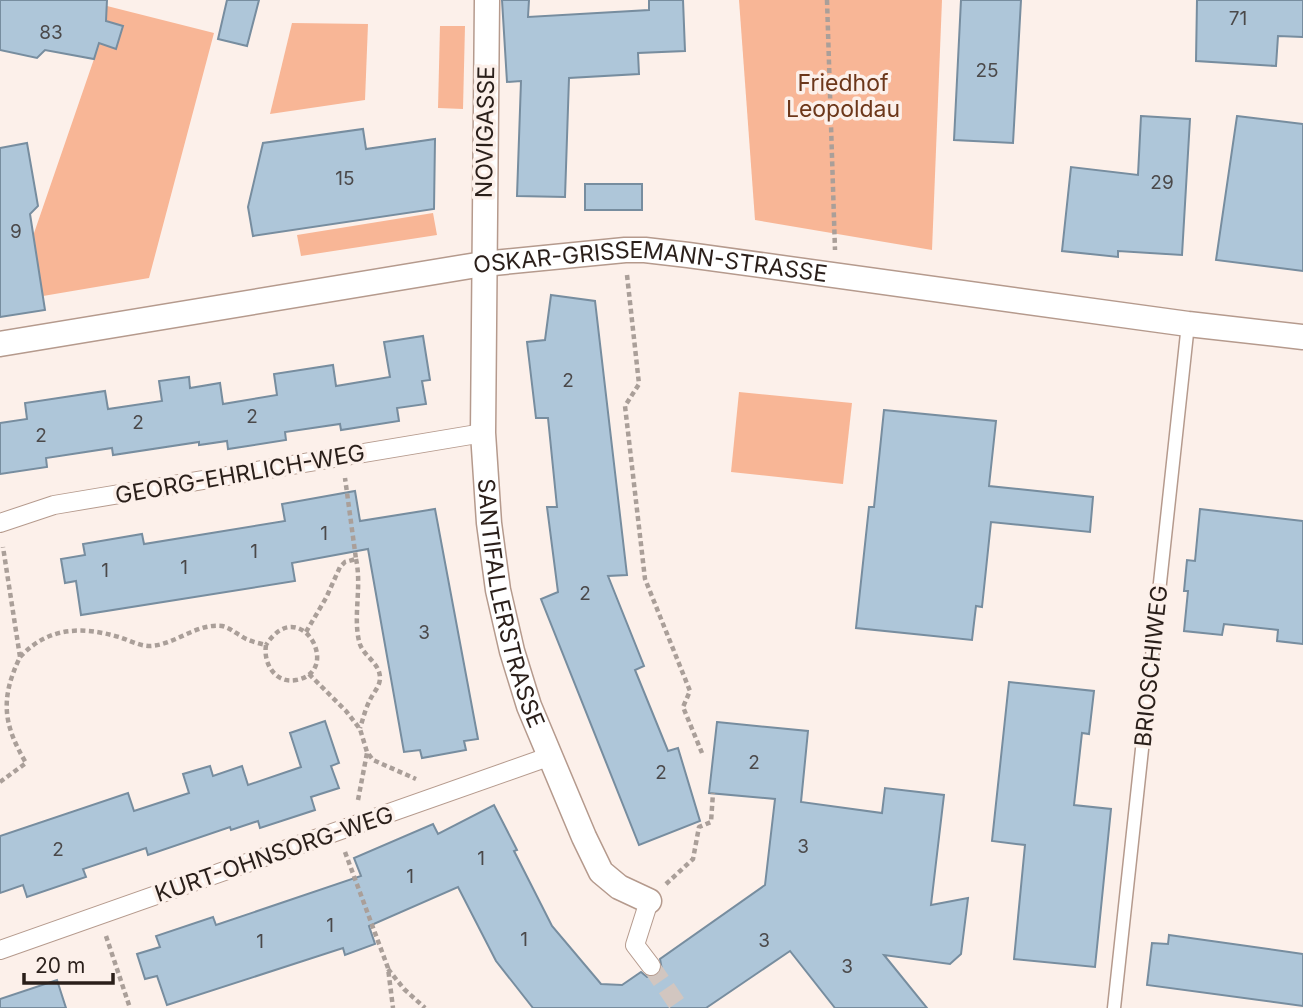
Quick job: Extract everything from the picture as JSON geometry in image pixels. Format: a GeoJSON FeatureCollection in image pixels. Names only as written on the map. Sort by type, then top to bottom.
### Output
{"type":"FeatureCollection","features":[{"type":"Feature","properties":{"kind":"street","name":"NOVIGASSE"},"geometry":{"type":"LineString","coordinates":[[483,264],[487,0]]}},
{"type":"Feature","properties":{"kind":"street","name":"OSKAR-GRISSEMANN-STRASSE"},"geometry":{"type":"LineString","coordinates":[[0,344],[483,264],[625,250],[702,257],[1188,324],[1303,337]]}},
{"type":"Feature","properties":{"kind":"street","name":"SANTIFALLERSTRASSE"},"geometry":{"type":"LineString","coordinates":[[483,264],[483,433],[489,523],[498,590],[526,695],[548,757],[601,872],[619,887],[649,901]]}},
{"type":"Feature","properties":{"kind":"street","name":"GEORG-EHRLICH-WEG"},"geometry":{"type":"LineString","coordinates":[[1,531],[54,505],[483,433]]}},
{"type":"Feature","properties":{"kind":"street","name":"KURT-OHNSORG-WEG"},"geometry":{"type":"LineString","coordinates":[[0,950],[548,757]]}},
{"type":"Feature","properties":{"kind":"street"},"geometry":{"type":"LineString","coordinates":[[649,901],[635,945],[651,966]]}},
{"type":"Feature","properties":{"kind":"lane","name":"BRIOSCHIWEG"},"geometry":{"type":"LineString","coordinates":[[1114,1008],[1188,324]]}},
{"type":"Feature","properties":{"kind":"path"},"geometry":{"type":"LineString","coordinates":[[827,0],[834,234]]}},
{"type":"Feature","properties":{"kind":"path"},"geometry":{"type":"LineString","coordinates":[[625,250],[639,384],[625,406],[645,579],[690,691],[683,707],[702,753]]}},
{"type":"Feature","properties":{"kind":"path"},"geometry":{"type":"LineString","coordinates":[[342,457],[359,574],[359,645],[376,665],[380,675],[380,682],[370,699],[360,729]]}},
{"type":"Feature","properties":{"kind":"path"},"geometry":{"type":"LineString","coordinates":[[1,531],[20,657]]}},
{"type":"Feature","properties":{"kind":"path"},"geometry":{"type":"LineString","coordinates":[[306,632],[340,567],[345,562],[356,559]]}},
{"type":"Feature","properties":{"kind":"path"},"geometry":{"type":"LineString","coordinates":[[0,782],[26,763],[12,740],[5,716],[7,690],[13,670],[20,657],[34,642],[63,632],[93,632],[147,646],[157,645],[199,629],[222,626],[251,641],[266,645]]}},
{"type":"Feature","properties":{"kind":"path"},"geometry":{"type":"LineString","coordinates":[[298,628],[306,632],[313,638],[318,655],[316,665],[309,674],[297,680],[284,680],[267,665],[264,655],[266,645],[281,629],[298,628]]}},
{"type":"Feature","properties":{"kind":"path"},"geometry":{"type":"LineString","coordinates":[[309,674],[360,729],[367,752],[373,760],[450,792]]}},
{"type":"Feature","properties":{"kind":"path"},"geometry":{"type":"LineString","coordinates":[[367,752],[357,803],[344,829],[388,968],[393,1008]]}},
{"type":"Feature","properties":{"kind":"path"},"geometry":{"type":"LineString","coordinates":[[649,901],[693,859],[699,827],[711,822],[713,793]]}},
{"type":"Feature","properties":{"kind":"path"},"geometry":{"type":"LineString","coordinates":[[99,915],[130,1008]]}},
{"type":"Feature","properties":{"kind":"path"},"geometry":{"type":"LineString","coordinates":[[388,968],[404,989],[425,1008]]}},
{"type":"Feature","properties":{"kind":"green space","name":"Friedhof Leopoldau"},"geometry":{"type":"Polygon","coordinates":[[[739,0],[942,0],[932,250],[755,220],[739,0]]]}},
{"type":"Feature","properties":{"kind":"green space"},"geometry":{"type":"Polygon","coordinates":[[[107,6],[214,33],[149,278],[43,296],[33,236],[94,59],[107,6]]]}},
{"type":"Feature","properties":{"kind":"green space"},"geometry":{"type":"Polygon","coordinates":[[[292,23],[368,24],[365,100],[270,114],[292,23]]]}},
{"type":"Feature","properties":{"kind":"green space"},"geometry":{"type":"Polygon","coordinates":[[[440,26],[465,26],[463,109],[438,108],[440,26]]]}},
{"type":"Feature","properties":{"kind":"green space"},"geometry":{"type":"Polygon","coordinates":[[[433,213],[437,235],[301,256],[297,235],[433,213]]]}},
{"type":"Feature","properties":{"kind":"green space"},"geometry":{"type":"Polygon","coordinates":[[[739,392],[852,403],[843,484],[731,472],[739,392]]]}},
{"type":"Feature","properties":{"kind":"building"},"geometry":{"type":"Polygon","coordinates":[[[0,0],[107,0],[106,21],[123,26],[116,49],[99,43],[94,59],[45,50],[37,58],[0,50],[0,0]]]}},
{"type":"Feature","properties":{"kind":"building"},"geometry":{"type":"Polygon","coordinates":[[[227,0],[259,0],[247,46],[218,39],[227,0]]]}},
{"type":"Feature","properties":{"kind":"building"},"geometry":{"type":"Polygon","coordinates":[[[502,0],[529,0],[528,17],[649,10],[649,0],[683,0],[685,51],[638,53],[639,74],[569,78],[565,197],[517,196],[521,81],[507,82],[502,0]]]}},
{"type":"Feature","properties":{"kind":"building"},"geometry":{"type":"Polygon","coordinates":[[[961,0],[1021,0],[1013,143],[954,140],[961,0]]]}},
{"type":"Feature","properties":{"kind":"building"},"geometry":{"type":"Polygon","coordinates":[[[1197,0],[1303,0],[1303,37],[1278,36],[1276,66],[1196,61],[1197,0]]]}},
{"type":"Feature","properties":{"kind":"building"},"geometry":{"type":"Polygon","coordinates":[[[1141,116],[1190,119],[1182,255],[1118,251],[1118,257],[1062,251],[1071,167],[1138,175],[1141,116]]]}},
{"type":"Feature","properties":{"kind":"building"},"geometry":{"type":"Polygon","coordinates":[[[1237,116],[1303,124],[1303,271],[1216,260],[1237,116]]]}},
{"type":"Feature","properties":{"kind":"building"},"geometry":{"type":"Polygon","coordinates":[[[363,129],[366,149],[435,139],[434,209],[253,236],[248,207],[263,143],[363,129]]]}},
{"type":"Feature","properties":{"kind":"building"},"geometry":{"type":"Polygon","coordinates":[[[27,143],[38,206],[30,214],[45,310],[0,317],[0,148],[27,143]]]}},
{"type":"Feature","properties":{"kind":"building"},"geometry":{"type":"Polygon","coordinates":[[[585,184],[642,184],[642,210],[585,210],[585,184]]]}},
{"type":"Feature","properties":{"kind":"building"},"geometry":{"type":"Polygon","coordinates":[[[551,295],[595,301],[627,575],[608,576],[644,666],[635,670],[668,751],[678,748],[700,821],[639,845],[541,599],[558,592],[547,507],[557,507],[548,418],[536,418],[527,342],[545,340],[551,295]]]}},
{"type":"Feature","properties":{"kind":"building"},"geometry":{"type":"Polygon","coordinates":[[[423,336],[430,380],[422,381],[426,404],[397,408],[399,421],[341,430],[340,424],[285,432],[286,440],[228,449],[227,441],[199,445],[199,442],[113,455],[112,448],[46,458],[47,467],[0,474],[0,423],[27,419],[25,403],[105,391],[108,409],[162,401],[159,381],[189,377],[190,388],[220,383],[223,404],[277,395],[274,374],[333,365],[336,386],[390,377],[384,342],[423,336]]]}},
{"type":"Feature","properties":{"kind":"building"},"geometry":{"type":"Polygon","coordinates":[[[884,410],[996,421],[989,486],[1093,497],[1090,532],[991,522],[982,607],[976,606],[972,640],[856,628],[869,507],[874,507],[884,410]]]}},
{"type":"Feature","properties":{"kind":"building"},"geometry":{"type":"Polygon","coordinates":[[[355,491],[360,521],[435,509],[478,739],[464,741],[466,750],[422,758],[420,750],[404,752],[368,549],[292,563],[295,581],[81,615],[76,581],[65,583],[61,559],[85,555],[83,544],[142,534],[144,544],[285,521],[282,504],[355,491]]]}},
{"type":"Feature","properties":{"kind":"building"},"geometry":{"type":"Polygon","coordinates":[[[1200,509],[1303,521],[1303,644],[1277,641],[1278,630],[1224,624],[1222,635],[1184,631],[1188,591],[1184,591],[1187,560],[1195,561],[1200,509]]]}},
{"type":"Feature","properties":{"kind":"building"},"geometry":{"type":"Polygon","coordinates":[[[1009,682],[1094,691],[1089,734],[1082,733],[1074,805],[1111,809],[1095,967],[1014,959],[1025,845],[992,841],[1009,682]]]}},
{"type":"Feature","properties":{"kind":"building"},"geometry":{"type":"Polygon","coordinates":[[[325,721],[339,763],[331,766],[339,788],[311,797],[315,810],[260,828],[258,821],[231,830],[230,827],[148,855],[146,848],[83,869],[86,877],[27,897],[23,885],[0,893],[0,836],[128,793],[134,811],[189,793],[183,774],[210,766],[213,776],[242,766],[248,785],[301,767],[290,733],[325,721]]]}},
{"type":"Feature","properties":{"kind":"building"},"geometry":{"type":"Polygon","coordinates":[[[717,722],[808,731],[801,802],[882,813],[885,788],[944,795],[931,905],[968,898],[961,954],[950,964],[884,955],[927,1008],[835,1008],[790,951],[706,1008],[533,1008],[496,961],[458,887],[369,926],[375,944],[345,955],[343,948],[167,1005],[157,976],[145,979],[137,954],[160,947],[156,936],[213,917],[216,925],[361,876],[354,858],[433,824],[438,834],[494,805],[552,926],[601,984],[622,985],[641,972],[647,977],[657,975],[662,970],[660,959],[765,885],[775,799],[709,793],[717,722]]]}},
{"type":"Feature","properties":{"kind":"building"},"geometry":{"type":"Polygon","coordinates":[[[1169,935],[1303,954],[1303,1006],[1147,985],[1152,943],[1168,944],[1169,935]]]}},
{"type":"Feature","properties":{"kind":"building"},"geometry":{"type":"Polygon","coordinates":[[[57,980],[66,1008],[0,1008],[0,999],[57,980]]]}},
{"type":"Feature","properties":{"kind":"tunnel"},"geometry":{"type":"LineString","coordinates":[[651,966],[680,1008]]}}]}
